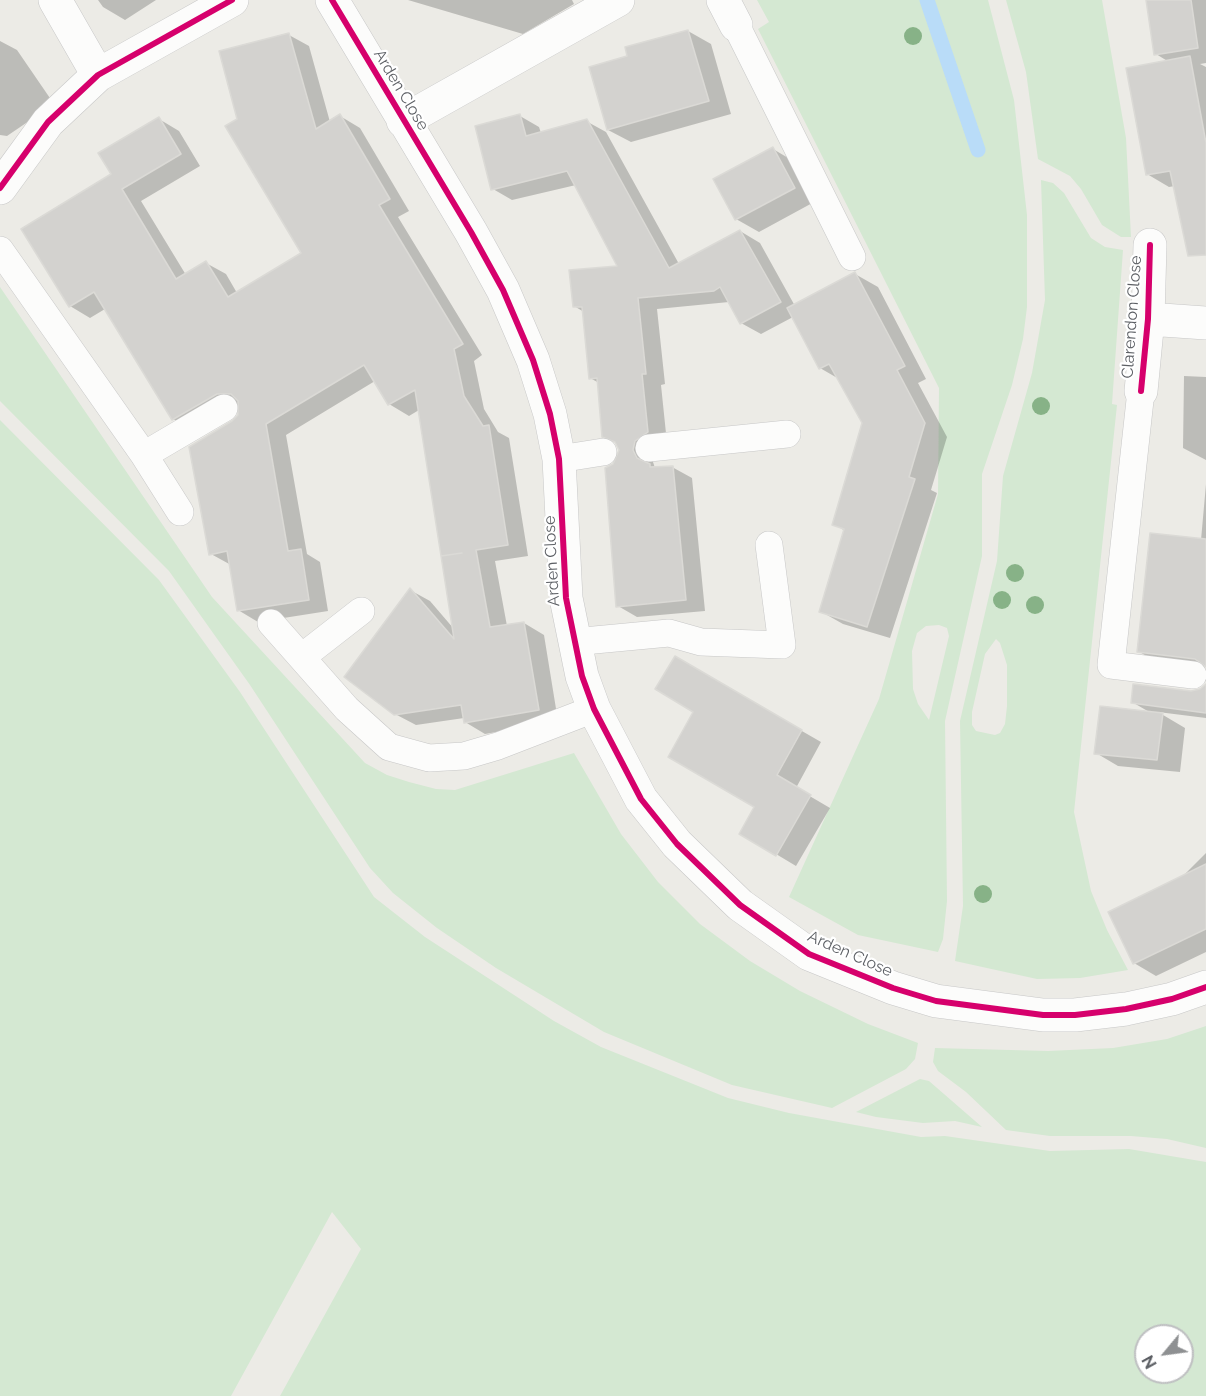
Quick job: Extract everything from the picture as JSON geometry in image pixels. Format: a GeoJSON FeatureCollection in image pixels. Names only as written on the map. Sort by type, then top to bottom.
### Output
{"type":"FeatureCollection","features":[{"type":"Feature","properties":{"kind":"street"},"geometry":{"type":"LineString","coordinates":[[55,0],[98,75]]}},
{"type":"Feature","properties":{"kind":"street"},"geometry":{"type":"LineString","coordinates":[[0,188],[48,122],[98,75],[232,0]]}},
{"type":"Feature","properties":{"kind":"street","name":"Arden Close"},"geometry":{"type":"LineString","coordinates":[[332,0],[503,290],[533,360],[550,414],[559,459],[566,598],[573,642],[594,709],[641,799],[677,844],[740,904],[809,954],[893,988],[936,1001],[1043,1015],[1076,1015],[1137,1007],[1172,999],[1206,987]]}},
{"type":"Feature","properties":{"kind":"street","name":"Arden Close"},"geometry":{"type":"LineString","coordinates":[[404,121],[618,0]]}},
{"type":"Feature","properties":{"kind":"street","name":"Clarendon Close"},"geometry":{"type":"LineString","coordinates":[[1141,391],[1148,319],[1150,245]]}},
{"type":"Feature","properties":{"kind":"street","name":"Clarendon Close"},"geometry":{"type":"LineString","coordinates":[[1148,319],[1206,323]]}},
{"type":"Feature","properties":{"kind":"lane"},"geometry":{"type":"LineString","coordinates":[[729,13],[852,257]]}},
{"type":"Feature","properties":{"kind":"lane"},"geometry":{"type":"LineString","coordinates":[[0,250],[144,455],[180,512]]}},
{"type":"Feature","properties":{"kind":"lane"},"geometry":{"type":"LineString","coordinates":[[1141,391],[1112,665],[1193,675]]}},
{"type":"Feature","properties":{"kind":"lane"},"geometry":{"type":"LineString","coordinates":[[144,455],[224,408]]}},
{"type":"Feature","properties":{"kind":"lane"},"geometry":{"type":"LineString","coordinates":[[649,448],[787,434]]}},
{"type":"Feature","properties":{"kind":"lane"},"geometry":{"type":"LineString","coordinates":[[559,459],[603,452]]}},
{"type":"Feature","properties":{"kind":"lane"},"geometry":{"type":"LineString","coordinates":[[573,642],[669,633],[701,642],[782,645],[769,545]]}},
{"type":"Feature","properties":{"kind":"lane"},"geometry":{"type":"LineString","coordinates":[[302,657],[360,611]]}},
{"type":"Feature","properties":{"kind":"lane"},"geometry":{"type":"LineString","coordinates":[[271,623],[348,709],[389,747],[429,758],[464,756],[498,747],[594,709]]}},
{"type":"Feature","properties":{"kind":"green space"},"geometry":{"type":"Polygon","coordinates":[[[757,0],[988,0],[1014,100],[1027,215],[1027,307],[1023,339],[1012,385],[982,474],[982,556],[945,721],[947,901],[943,939],[938,952],[858,935],[789,897],[879,699],[938,494],[939,388],[758,29],[769,22],[757,0]],[[939,625],[926,626],[917,633],[912,651],[913,689],[918,704],[929,720],[949,636],[947,628],[939,625]]]}},
{"type":"Feature","properties":{"kind":"green space"},"geometry":{"type":"Polygon","coordinates":[[[1006,0],[1102,0],[1126,138],[1131,237],[1121,237],[1102,225],[1081,189],[1070,176],[1038,159],[1026,72],[1006,0]]]}},
{"type":"Feature","properties":{"kind":"green space"},"geometry":{"type":"Polygon","coordinates":[[[1041,180],[1053,183],[1064,193],[1091,238],[1105,247],[1123,250],[1112,404],[1117,405],[1074,812],[1091,891],[1107,930],[1128,970],[1080,978],[1037,979],[955,961],[963,906],[960,721],[997,561],[1003,476],[1032,373],[1045,300],[1041,180]],[[996,639],[985,654],[972,712],[972,725],[976,731],[995,735],[1000,733],[1005,724],[1007,706],[1007,665],[1000,643],[996,639]]]}},
{"type":"Feature","properties":{"kind":"green space"},"geometry":{"type":"Polygon","coordinates":[[[0,287],[212,597],[365,763],[387,775],[409,782],[436,789],[455,790],[574,753],[621,834],[658,882],[700,924],[750,961],[800,991],[868,1024],[918,1043],[915,1059],[906,1069],[832,1108],[732,1085],[604,1032],[496,968],[437,928],[393,893],[370,868],[250,685],[169,571],[0,401],[0,287]]]}},
{"type":"Feature","properties":{"kind":"green space"},"geometry":{"type":"Polygon","coordinates":[[[0,420],[159,580],[240,692],[374,897],[425,937],[554,1021],[601,1047],[728,1098],[789,1113],[921,1137],[945,1136],[1050,1151],[1129,1149],[1206,1162],[1206,1396],[280,1396],[361,1249],[332,1212],[231,1396],[0,1396],[0,420]]]}},
{"type":"Feature","properties":{"kind":"green space"},"geometry":{"type":"Polygon","coordinates":[[[1206,1026],[1206,1148],[1167,1139],[1131,1136],[1050,1136],[1006,1130],[966,1092],[938,1071],[933,1062],[935,1048],[1048,1051],[1113,1048],[1167,1039],[1206,1026]]]}},
{"type":"Feature","properties":{"kind":"green space"},"geometry":{"type":"Polygon","coordinates":[[[920,1079],[929,1081],[982,1127],[955,1121],[923,1123],[856,1112],[920,1079]]]}},
{"type":"Feature","properties":{"kind":"building"},"geometry":{"type":"Polygon","coordinates":[[[1146,0],[1191,0],[1198,48],[1154,55],[1146,0]]]}},
{"type":"Feature","properties":{"kind":"building"},"geometry":{"type":"Polygon","coordinates":[[[688,30],[709,101],[607,130],[589,67],[627,56],[625,47],[688,30]]]}},
{"type":"Feature","properties":{"kind":"building"},"geometry":{"type":"Polygon","coordinates":[[[289,33],[316,129],[340,114],[390,199],[379,205],[463,344],[454,349],[464,396],[483,426],[489,425],[508,545],[476,550],[490,627],[524,622],[539,710],[464,723],[461,705],[394,715],[344,677],[410,588],[454,639],[415,390],[388,405],[364,365],[266,424],[288,551],[301,549],[309,600],[237,611],[227,551],[209,555],[189,447],[232,421],[238,415],[238,401],[231,394],[217,394],[172,420],[94,292],[69,307],[21,229],[111,174],[98,153],[159,117],[181,154],[122,189],[176,279],[206,261],[228,297],[301,253],[225,126],[237,119],[219,51],[289,33]]]}},
{"type":"Feature","properties":{"kind":"building"},"geometry":{"type":"Polygon","coordinates":[[[1190,56],[1206,143],[1206,255],[1188,256],[1170,171],[1146,175],[1126,68],[1190,56]]]}},
{"type":"Feature","properties":{"kind":"building"},"geometry":{"type":"Polygon","coordinates":[[[520,114],[526,136],[587,119],[669,268],[740,230],[781,302],[740,324],[720,287],[714,291],[638,298],[646,374],[642,374],[648,432],[635,441],[633,450],[637,458],[650,464],[650,467],[673,466],[686,600],[616,607],[605,468],[613,464],[619,450],[615,442],[602,437],[597,378],[589,379],[582,307],[573,307],[569,270],[617,266],[567,171],[491,190],[475,126],[520,114]]]}},
{"type":"Feature","properties":{"kind":"building"},"geometry":{"type":"Polygon","coordinates":[[[773,147],[795,188],[735,220],[713,179],[773,147]]]}},
{"type":"Feature","properties":{"kind":"building"},"geometry":{"type":"Polygon","coordinates":[[[855,272],[905,366],[897,370],[925,423],[909,477],[915,479],[867,627],[819,612],[844,529],[832,525],[862,423],[829,364],[819,369],[787,308],[855,272]]]}},
{"type":"Feature","properties":{"kind":"building"},"geometry":{"type":"Polygon","coordinates":[[[1150,533],[1206,539],[1206,667],[1195,659],[1137,652],[1150,533]]]}},
{"type":"Feature","properties":{"kind":"building"},"geometry":{"type":"Polygon","coordinates":[[[675,656],[802,730],[777,775],[811,795],[776,856],[739,834],[754,807],[668,757],[693,712],[655,689],[675,656]]]}},
{"type":"Feature","properties":{"kind":"building"},"geometry":{"type":"Polygon","coordinates":[[[1133,684],[1191,691],[1200,689],[1206,684],[1206,713],[1131,703],[1133,684]]]}},
{"type":"Feature","properties":{"kind":"building"},"geometry":{"type":"Polygon","coordinates":[[[1100,706],[1163,713],[1157,760],[1094,754],[1100,706]]]}},
{"type":"Feature","properties":{"kind":"building"},"geometry":{"type":"Polygon","coordinates":[[[1206,864],[1206,929],[1133,964],[1108,912],[1206,864]]]}},
{"type":"Feature","properties":{"kind":"waterway"},"geometry":{"type":"LineString","coordinates":[[927,0],[978,150]]}},
{"type":"Feature","properties":{"kind":"cycle path"},"geometry":{"type":"LineString","coordinates":[[0,188],[48,122],[98,75],[232,0]]}},
{"type":"Feature","properties":{"kind":"cycle path"},"geometry":{"type":"LineString","coordinates":[[332,0],[471,232],[503,290],[533,360],[550,414],[559,459],[566,598],[582,676],[594,709],[641,799],[677,844],[740,905],[809,954],[893,988],[936,1001],[1043,1015],[1075,1015],[1126,1009],[1172,999],[1206,987]]}},
{"type":"Feature","properties":{"kind":"cycle path"},"geometry":{"type":"LineString","coordinates":[[1141,391],[1148,319],[1150,245]]}}]}
